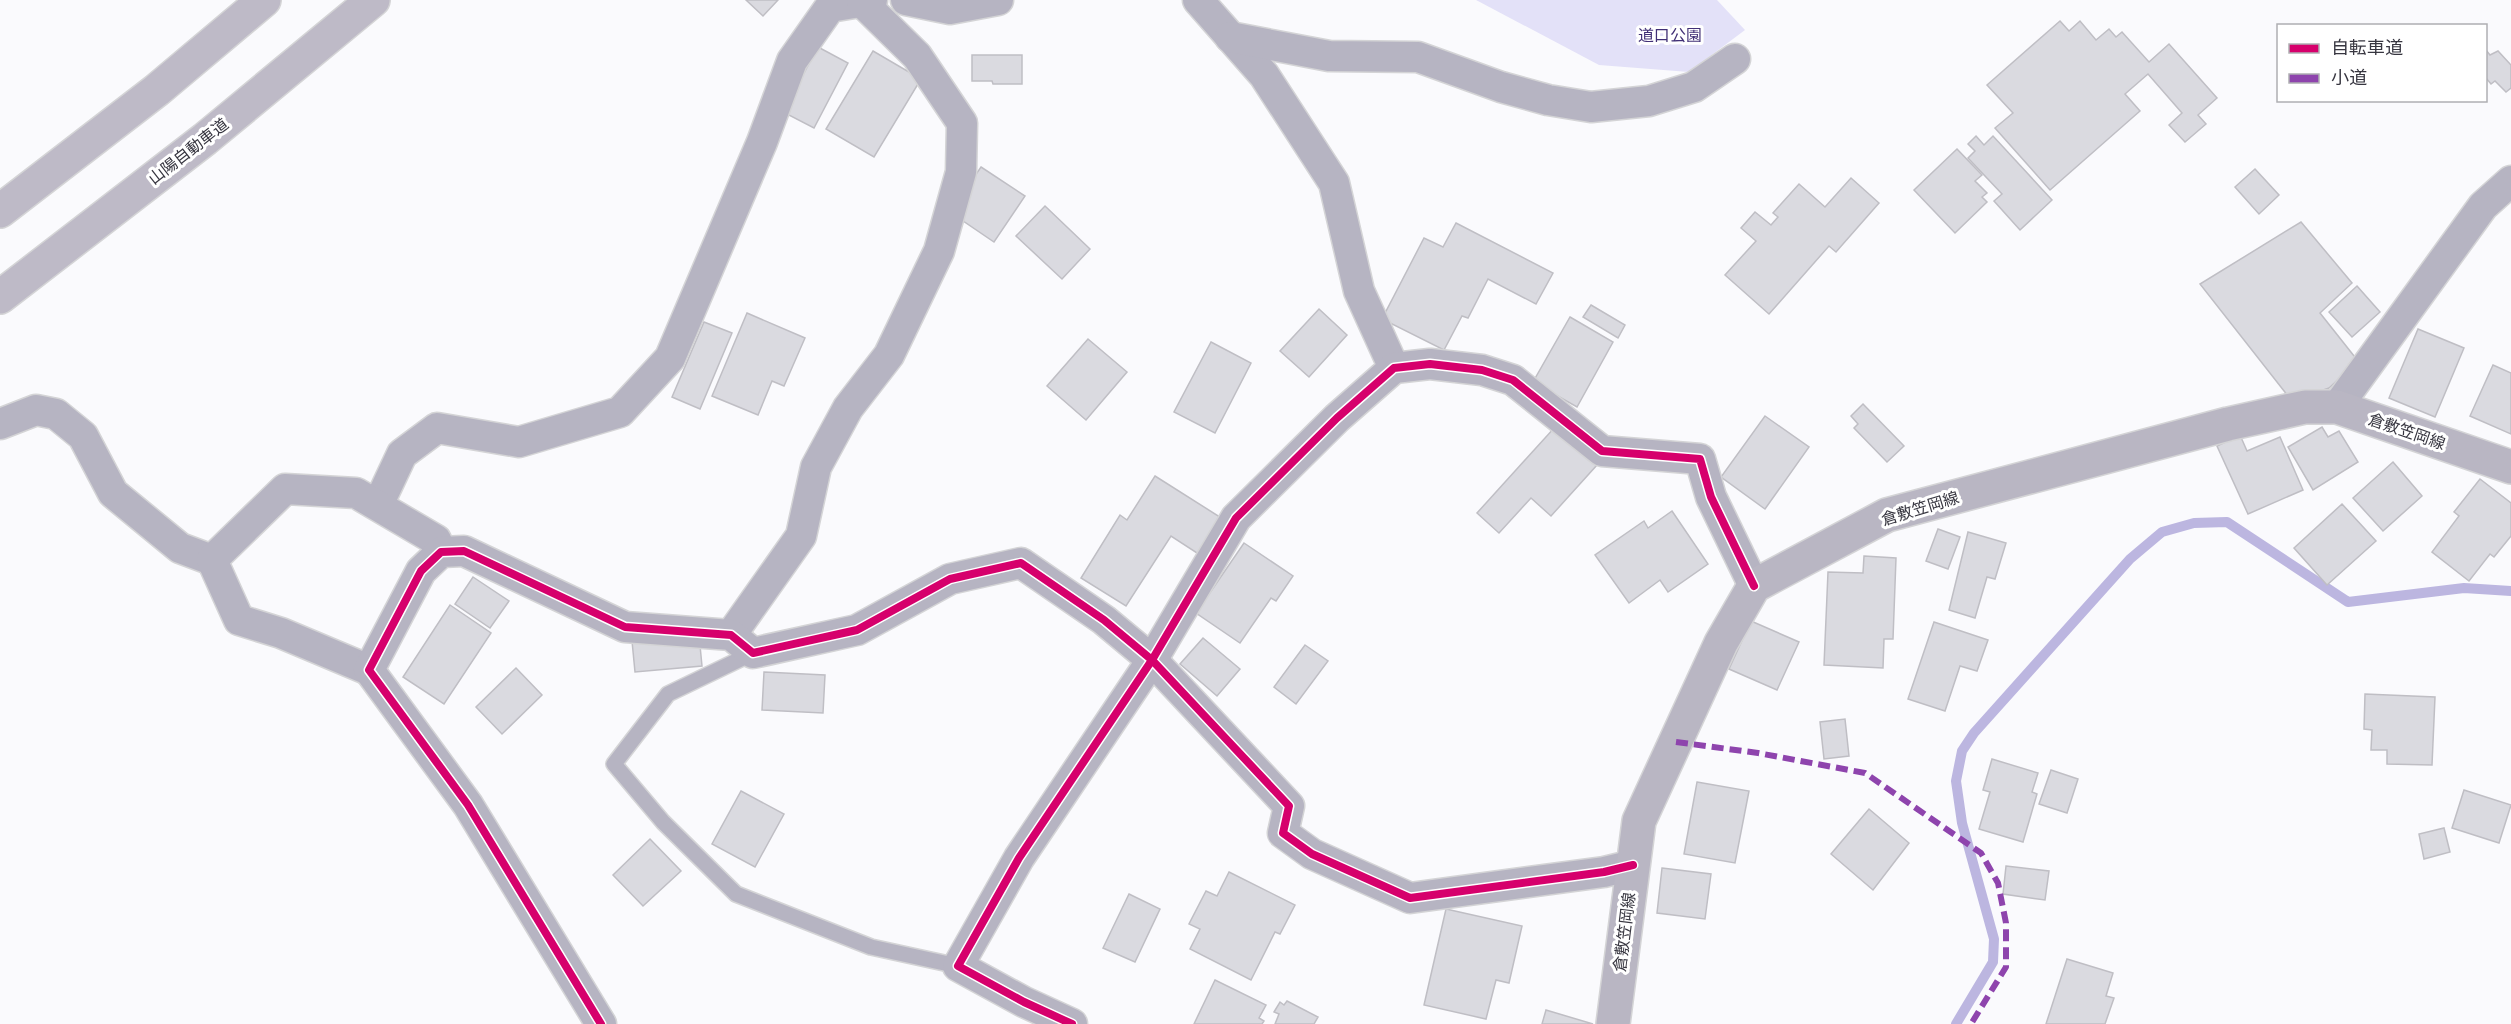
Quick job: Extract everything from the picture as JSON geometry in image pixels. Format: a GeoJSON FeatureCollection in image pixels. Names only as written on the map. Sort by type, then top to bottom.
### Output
{"type":"FeatureCollection","features":[{"type":"Feature","properties":{"kind":"highway"},"geometry":{"type":"LineString","coordinates":[[0,211],[157,90],[264,0]]}},
{"type":"Feature","properties":{"kind":"highway","name":"山陽自動車道"},"geometry":{"type":"LineString","coordinates":[[0,297],[205,139],[373,0]]}},
{"type":"Feature","properties":{"kind":"main road","name":"倉敷笠岡線"},"geometry":{"type":"LineString","coordinates":[[1613,1024],[1639,821],[1721,643],[1754,586],[1887,515],[2228,424],[2306,407],[2337,407],[2511,467]]}},
{"type":"Feature","properties":{"kind":"street"},"geometry":{"type":"LineString","coordinates":[[906,0],[950,9],[998,0]]}},
{"type":"Feature","properties":{"kind":"street"},"geometry":{"type":"LineString","coordinates":[[1198,0],[1264,75],[1334,183],[1359,291],[1394,368]]}},
{"type":"Feature","properties":{"kind":"street"},"geometry":{"type":"LineString","coordinates":[[378,505],[402,454],[436,428],[519,442],[620,412],[670,358],[762,142],[792,61],[830,7],[867,1],[917,56],[962,123],[961,172],[939,251],[889,355],[848,408],[816,467],[801,536],[742,644]]}},
{"type":"Feature","properties":{"kind":"street"},"geometry":{"type":"LineString","coordinates":[[1230,37],[1329,56],[1418,57],[1500,87],[1548,100],[1591,107],[1649,101],[1694,87],[1735,59]]}},
{"type":"Feature","properties":{"kind":"street"},"geometry":{"type":"LineString","coordinates":[[2337,407],[2483,206],[2511,181]]}},
{"type":"Feature","properties":{"kind":"street"},"geometry":{"type":"LineString","coordinates":[[1072,1024],[1024,1002],[958,966],[1020,858],[1152,660],[1236,518],[1337,418],[1394,368],[1430,364],[1482,370],[1513,381],[1602,451],[1700,459],[1711,496],[1754,586]]}},
{"type":"Feature","properties":{"kind":"street"},"geometry":{"type":"LineString","coordinates":[[0,424],[36,410],[56,414],[83,436],[113,493],[180,548],[212,560],[238,621],[281,633],[369,670],[468,806],[601,1024]]}},
{"type":"Feature","properties":{"kind":"street"},"geometry":{"type":"LineString","coordinates":[[212,560],[285,489],[356,493],[436,540],[441,552]]}},
{"type":"Feature","properties":{"kind":"street"},"geometry":{"type":"LineString","coordinates":[[369,670],[421,571],[441,552],[464,551],[625,627],[742,644],[856,630],[951,579],[1022,563],[1104,620],[1152,660],[1288,806],[1283,833],[1312,854],[1410,898],[1604,872],[1633,865]]}},
{"type":"Feature","properties":{"kind":"lane"},"geometry":{"type":"LineString","coordinates":[[742,644],[668,693],[614,764],[663,822],[736,894],[871,947],[958,966]]}},
{"type":"Feature","properties":{"kind":"green space","name":"道口公園"},"geometry":{"type":"Polygon","coordinates":[[[1476,0],[1717,0],[1745,30],[1689,72],[1599,65],[1476,0]]]}},
{"type":"Feature","properties":{"kind":"building"},"geometry":{"type":"Polygon","coordinates":[[[746,0],[778,0],[763,16],[746,0]]]}},
{"type":"Feature","properties":{"kind":"building"},"geometry":{"type":"Polygon","coordinates":[[[2060,21],[2069,31],[2080,21],[2096,40],[2109,29],[2116,37],[2122,32],[2149,62],[2169,44],[2217,98],[2198,115],[2206,124],[2185,142],[2169,125],[2182,113],[2148,74],[2125,94],[2140,111],[2050,190],[1995,128],[2013,113],[1987,85],[2060,21]]]}},
{"type":"Feature","properties":{"kind":"building"},"geometry":{"type":"Polygon","coordinates":[[[818,47],[848,63],[814,128],[783,112],[818,47]]]}},
{"type":"Feature","properties":{"kind":"building"},"geometry":{"type":"Polygon","coordinates":[[[873,51],[921,79],[874,157],[826,129],[873,51]]]}},
{"type":"Feature","properties":{"kind":"building"},"geometry":{"type":"Polygon","coordinates":[[[2487,51],[2490,55],[2498,51],[2511,65],[2511,88],[2506,92],[2495,81],[2491,84],[2487,79],[2487,51]]]}},
{"type":"Feature","properties":{"kind":"building"},"geometry":{"type":"Polygon","coordinates":[[[972,55],[1022,55],[1022,84],[972,81],[972,55]]]}},
{"type":"Feature","properties":{"kind":"building"},"geometry":{"type":"Polygon","coordinates":[[[1976,136],[1984,145],[1993,136],[2052,200],[2020,230],[1994,201],[2002,194],[1968,158],[1975,151],[1968,144],[1976,136]]]}},
{"type":"Feature","properties":{"kind":"building"},"geometry":{"type":"Polygon","coordinates":[[[1957,149],[1982,175],[1975,181],[1987,193],[1982,197],[1987,202],[1955,233],[1914,190],[1957,149]]]}},
{"type":"Feature","properties":{"kind":"building"},"geometry":{"type":"Polygon","coordinates":[[[981,167],[1025,196],[994,242],[950,212],[981,167]]]}},
{"type":"Feature","properties":{"kind":"building"},"geometry":{"type":"Polygon","coordinates":[[[2255,169],[2279,195],[2259,214],[2235,187],[2255,169]]]}},
{"type":"Feature","properties":{"kind":"building"},"geometry":{"type":"Polygon","coordinates":[[[1851,178],[1879,203],[1836,252],[1829,246],[1769,314],[1725,275],[1756,241],[1741,228],[1755,212],[1771,225],[1778,217],[1773,213],[1799,184],[1825,207],[1851,178]]]}},
{"type":"Feature","properties":{"kind":"building"},"geometry":{"type":"Polygon","coordinates":[[[1045,206],[1090,249],[1062,279],[1016,236],[1045,206]]]}},
{"type":"Feature","properties":{"kind":"building"},"geometry":{"type":"Polygon","coordinates":[[[2301,222],[2352,283],[2320,313],[2358,361],[2329,388],[2292,401],[2200,284],[2301,222]]]}},
{"type":"Feature","properties":{"kind":"building"},"geometry":{"type":"Polygon","coordinates":[[[1456,223],[1553,273],[1536,304],[1488,279],[1468,318],[1462,316],[1444,350],[1382,319],[1424,238],[1443,247],[1456,223]]]}},
{"type":"Feature","properties":{"kind":"building"},"geometry":{"type":"Polygon","coordinates":[[[2357,286],[2380,312],[2352,337],[2329,312],[2357,286]]]}},
{"type":"Feature","properties":{"kind":"building"},"geometry":{"type":"Polygon","coordinates":[[[1591,305],[1625,325],[1618,338],[1583,317],[1591,305]]]}},
{"type":"Feature","properties":{"kind":"building"},"geometry":{"type":"Polygon","coordinates":[[[1319,309],[1347,335],[1309,377],[1280,351],[1319,309]]]}},
{"type":"Feature","properties":{"kind":"building"},"geometry":{"type":"Polygon","coordinates":[[[747,313],[805,338],[784,386],[772,381],[758,415],[712,396],[747,313]]]}},
{"type":"Feature","properties":{"kind":"building"},"geometry":{"type":"Polygon","coordinates":[[[1570,317],[1613,342],[1577,407],[1533,382],[1570,317]]]}},
{"type":"Feature","properties":{"kind":"building"},"geometry":{"type":"Polygon","coordinates":[[[704,322],[732,333],[700,409],[672,397],[704,322]]]}},
{"type":"Feature","properties":{"kind":"building"},"geometry":{"type":"Polygon","coordinates":[[[2418,329],[2464,348],[2435,417],[2389,398],[2418,329]]]}},
{"type":"Feature","properties":{"kind":"building"},"geometry":{"type":"Polygon","coordinates":[[[1088,339],[1127,372],[1086,420],[1047,386],[1088,339]]]}},
{"type":"Feature","properties":{"kind":"building"},"geometry":{"type":"Polygon","coordinates":[[[1211,342],[1251,363],[1215,433],[1174,412],[1211,342]]]}},
{"type":"Feature","properties":{"kind":"building"},"geometry":{"type":"Polygon","coordinates":[[[2493,365],[2511,373],[2511,434],[2470,416],[2493,365]]]}},
{"type":"Feature","properties":{"kind":"building"},"geometry":{"type":"Polygon","coordinates":[[[1863,404],[1904,446],[1887,462],[1854,428],[1858,424],[1851,416],[1863,404]]]}},
{"type":"Feature","properties":{"kind":"building"},"geometry":{"type":"Polygon","coordinates":[[[1765,416],[1809,447],[1765,509],[1721,477],[1765,416]]]}},
{"type":"Feature","properties":{"kind":"building"},"geometry":{"type":"Polygon","coordinates":[[[1555,427],[1597,465],[1551,516],[1531,498],[1499,533],[1477,513],[1555,427]]]}},
{"type":"Feature","properties":{"kind":"building"},"geometry":{"type":"Polygon","coordinates":[[[2322,427],[2328,437],[2339,431],[2358,462],[2313,490],[2288,447],[2322,427]]]}},
{"type":"Feature","properties":{"kind":"building"},"geometry":{"type":"Polygon","coordinates":[[[2240,435],[2247,451],[2280,437],[2303,490],[2248,514],[2217,446],[2240,435]]]}},
{"type":"Feature","properties":{"kind":"building"},"geometry":{"type":"Polygon","coordinates":[[[2393,462],[2422,496],[2383,531],[2353,498],[2393,462]]]}},
{"type":"Feature","properties":{"kind":"building"},"geometry":{"type":"Polygon","coordinates":[[[1155,476],[1223,519],[1200,555],[1171,536],[1126,606],[1081,578],[1120,515],[1127,520],[1155,476]]]}},
{"type":"Feature","properties":{"kind":"building"},"geometry":{"type":"Polygon","coordinates":[[[2480,479],[2511,503],[2511,536],[2494,557],[2490,554],[2469,581],[2432,552],[2459,516],[2454,512],[2480,479]]]}},
{"type":"Feature","properties":{"kind":"building"},"geometry":{"type":"Polygon","coordinates":[[[2342,504],[2376,541],[2327,585],[2294,548],[2342,504]]]}},
{"type":"Feature","properties":{"kind":"building"},"geometry":{"type":"Polygon","coordinates":[[[1672,511],[1708,564],[1668,592],[1660,580],[1629,603],[1595,555],[1644,521],[1648,528],[1672,511]]]}},
{"type":"Feature","properties":{"kind":"building"},"geometry":{"type":"Polygon","coordinates":[[[1938,529],[1960,537],[1948,569],[1926,561],[1938,529]]]}},
{"type":"Feature","properties":{"kind":"building"},"geometry":{"type":"Polygon","coordinates":[[[1968,532],[2006,543],[1995,579],[1987,577],[1975,618],[1949,610],[1968,532]]]}},
{"type":"Feature","properties":{"kind":"building"},"geometry":{"type":"Polygon","coordinates":[[[1244,543],[1293,576],[1276,601],[1271,598],[1240,643],[1196,613],[1244,543]]]}},
{"type":"Feature","properties":{"kind":"building"},"geometry":{"type":"Polygon","coordinates":[[[1864,556],[1896,558],[1893,639],[1884,639],[1883,668],[1824,665],[1828,572],[1863,573],[1864,556]]]}},
{"type":"Feature","properties":{"kind":"building"},"geometry":{"type":"Polygon","coordinates":[[[473,577],[509,601],[490,628],[455,604],[473,577]]]}},
{"type":"Feature","properties":{"kind":"building"},"geometry":{"type":"Polygon","coordinates":[[[450,605],[491,633],[444,704],[403,677],[450,605]]]}},
{"type":"Feature","properties":{"kind":"building"},"geometry":{"type":"Polygon","coordinates":[[[1751,621],[1799,642],[1777,690],[1729,669],[1751,621]]]}},
{"type":"Feature","properties":{"kind":"building"},"geometry":{"type":"Polygon","coordinates":[[[1934,622],[1988,640],[1977,671],[1960,666],[1945,711],[1908,699],[1934,622]]]}},
{"type":"Feature","properties":{"kind":"building"},"geometry":{"type":"Polygon","coordinates":[[[699,635],[702,666],[635,672],[632,641],[699,635]]]}},
{"type":"Feature","properties":{"kind":"building"},"geometry":{"type":"Polygon","coordinates":[[[1203,638],[1240,669],[1217,696],[1180,664],[1203,638]]]}},
{"type":"Feature","properties":{"kind":"building"},"geometry":{"type":"Polygon","coordinates":[[[1305,645],[1328,661],[1296,704],[1274,687],[1305,645]]]}},
{"type":"Feature","properties":{"kind":"building"},"geometry":{"type":"Polygon","coordinates":[[[516,668],[542,695],[502,734],[476,707],[516,668]]]}},
{"type":"Feature","properties":{"kind":"building"},"geometry":{"type":"Polygon","coordinates":[[[764,672],[825,675],[823,713],[762,710],[764,672]]]}},
{"type":"Feature","properties":{"kind":"building"},"geometry":{"type":"Polygon","coordinates":[[[2365,694],[2435,697],[2432,765],[2387,764],[2387,750],[2371,750],[2372,730],[2364,729],[2365,694]]]}},
{"type":"Feature","properties":{"kind":"building"},"geometry":{"type":"Polygon","coordinates":[[[1845,719],[1849,756],[1824,759],[1820,722],[1845,719]]]}},
{"type":"Feature","properties":{"kind":"building"},"geometry":{"type":"Polygon","coordinates":[[[1992,759],[2038,773],[2032,792],[2037,794],[2023,842],[1979,829],[1990,792],[1983,790],[1992,759]]]}},
{"type":"Feature","properties":{"kind":"building"},"geometry":{"type":"Polygon","coordinates":[[[2051,770],[2078,779],[2067,813],[2039,804],[2051,770]]]}},
{"type":"Feature","properties":{"kind":"building"},"geometry":{"type":"Polygon","coordinates":[[[1697,782],[1749,791],[1735,863],[1684,854],[1697,782]]]}},
{"type":"Feature","properties":{"kind":"building"},"geometry":{"type":"Polygon","coordinates":[[[2464,790],[2511,805],[2499,843],[2452,828],[2464,790]]]}},
{"type":"Feature","properties":{"kind":"building"},"geometry":{"type":"Polygon","coordinates":[[[741,791],[784,814],[755,867],[712,844],[741,791]]]}},
{"type":"Feature","properties":{"kind":"building"},"geometry":{"type":"Polygon","coordinates":[[[1869,809],[1909,843],[1873,890],[1831,854],[1869,809]]]}},
{"type":"Feature","properties":{"kind":"building"},"geometry":{"type":"Polygon","coordinates":[[[2444,828],[2450,852],[2424,859],[2419,834],[2444,828]]]}},
{"type":"Feature","properties":{"kind":"building"},"geometry":{"type":"Polygon","coordinates":[[[650,839],[681,871],[643,906],[613,875],[650,839]]]}},
{"type":"Feature","properties":{"kind":"building"},"geometry":{"type":"Polygon","coordinates":[[[2006,866],[2049,871],[2045,900],[2003,894],[2006,866]]]}},
{"type":"Feature","properties":{"kind":"building"},"geometry":{"type":"Polygon","coordinates":[[[1662,868],[1711,874],[1705,919],[1657,913],[1662,868]]]}},
{"type":"Feature","properties":{"kind":"building"},"geometry":{"type":"Polygon","coordinates":[[[1229,872],[1295,905],[1280,934],[1275,932],[1251,980],[1190,949],[1200,929],[1189,924],[1206,891],[1217,896],[1229,872]]]}},
{"type":"Feature","properties":{"kind":"building"},"geometry":{"type":"Polygon","coordinates":[[[1129,894],[1160,909],[1135,962],[1103,948],[1129,894]]]}},
{"type":"Feature","properties":{"kind":"building"},"geometry":{"type":"Polygon","coordinates":[[[1446,909],[1522,926],[1509,983],[1496,980],[1486,1019],[1424,1005],[1446,909]]]}},
{"type":"Feature","properties":{"kind":"building"},"geometry":{"type":"Polygon","coordinates":[[[2067,959],[2113,973],[2106,996],[2114,998],[2105,1024],[2046,1024],[2067,959]]]}},
{"type":"Feature","properties":{"kind":"building"},"geometry":{"type":"Polygon","coordinates":[[[1215,980],[1266,1005],[1259,1018],[1264,1021],[1262,1024],[1194,1024],[1215,980]]]}},
{"type":"Feature","properties":{"kind":"building"},"geometry":{"type":"Polygon","coordinates":[[[1287,1001],[1318,1017],[1314,1024],[1275,1024],[1279,1014],[1274,1012],[1280,1002],[1284,1005],[1287,1001]]]}},
{"type":"Feature","properties":{"kind":"building"},"geometry":{"type":"Polygon","coordinates":[[[1546,1010],[1593,1024],[1542,1024],[1546,1010]]]}},
{"type":"Feature","properties":{"kind":"waterway"},"geometry":{"type":"LineString","coordinates":[[1956,1024],[1993,962],[1994,939],[1962,823],[1956,781],[1962,751],[1974,733],[2130,559],[2162,532],[2194,523],[2227,522],[2348,602],[2464,588],[2511,591]]}},
{"type":"Feature","properties":{"kind":"marked path"},"geometry":{"type":"LineString","coordinates":[[1676,742],[1758,753],[1865,773],[1981,853],[1998,883],[2006,923],[2006,967],[1971,1024]]}},
{"type":"Feature","properties":{"kind":"cycle path"},"geometry":{"type":"LineString","coordinates":[[1072,1024],[1024,1002],[958,966],[1019,858],[1152,660],[1236,518],[1337,418],[1394,368],[1430,364],[1482,370],[1513,380],[1602,451],[1700,459],[1711,497],[1754,586]]}},
{"type":"Feature","properties":{"kind":"cycle path"},"geometry":{"type":"LineString","coordinates":[[601,1024],[468,805],[369,670],[421,571],[441,552],[464,551],[625,627],[731,635],[753,653],[857,630],[950,579],[1021,563],[1104,620],[1152,660],[1289,806],[1283,833],[1312,854],[1410,898],[1604,872],[1633,865]]}}]}
